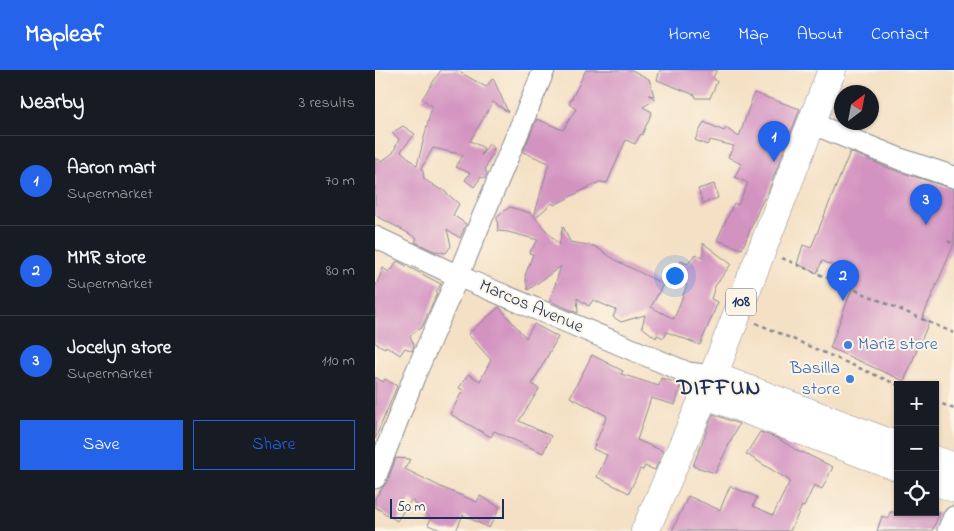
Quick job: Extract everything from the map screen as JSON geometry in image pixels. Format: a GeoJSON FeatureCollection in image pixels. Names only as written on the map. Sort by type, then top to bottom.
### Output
{"type":"FeatureCollection","features":[{"type":"Feature","properties":{"kind":"main road","name":"108"},"geometry":{"type":"LineString","coordinates":[[645,531],[702,381],[736,314],[832,70]]}},
{"type":"Feature","properties":{"kind":"main road","name":"Marcos Avenue"},"geometry":{"type":"LineString","coordinates":[[702,381],[894,445]]}},
{"type":"Feature","properties":{"kind":"main road","name":"Marcos Avenue"},"geometry":{"type":"LineString","coordinates":[[702,381],[894,465]]}},
{"type":"Feature","properties":{"kind":"main road"},"geometry":{"type":"LineString","coordinates":[[939,461],[954,467]]}},
{"type":"Feature","properties":{"kind":"main road"},"geometry":{"type":"LineString","coordinates":[[939,482],[954,488]]}},
{"type":"Feature","properties":{"kind":"street"},"geometry":{"type":"LineString","coordinates":[[375,478],[414,377],[459,276],[544,70]]}},
{"type":"Feature","properties":{"kind":"street"},"geometry":{"type":"LineString","coordinates":[[811,123],[900,159],[954,177]]}},
{"type":"Feature","properties":{"kind":"street","name":"Marcos Avenue"},"geometry":{"type":"LineString","coordinates":[[375,237],[459,276],[702,381]]}},
{"type":"Feature","properties":{"kind":"street"},"geometry":{"type":"LineString","coordinates":[[948,531],[954,517]]}},
{"type":"Feature","properties":{"kind":"path"},"geometry":{"type":"LineString","coordinates":[[948,241],[954,244]]}},
{"type":"Feature","properties":{"kind":"path"},"geometry":{"type":"LineString","coordinates":[[762,249],[954,333]]}},
{"type":"Feature","properties":{"kind":"path"},"geometry":{"type":"LineString","coordinates":[[736,314],[894,383]]}},
{"type":"Feature","properties":{"kind":"path"},"geometry":{"type":"LineString","coordinates":[[939,403],[954,409]]}},
{"type":"Feature","properties":{"kind":"building"},"geometry":{"type":"Polygon","coordinates":[[[441,70],[456,70],[486,87],[493,78],[508,112],[493,102],[470,141],[484,148],[481,156],[489,144],[494,148],[485,170],[487,173],[485,179],[481,177],[474,187],[465,180],[470,173],[456,167],[463,155],[433,148],[421,169],[424,179],[442,189],[459,204],[453,215],[466,224],[460,238],[447,229],[451,246],[446,253],[434,251],[415,242],[417,238],[375,215],[375,158],[382,161],[393,153],[399,139],[392,133],[403,126],[415,134],[401,151],[417,166],[432,106],[422,99],[441,70]]]}},
{"type":"Feature","properties":{"kind":"building"},"geometry":{"type":"Polygon","coordinates":[[[586,70],[632,70],[649,79],[654,96],[648,95],[656,99],[643,107],[652,112],[642,135],[640,135],[635,144],[626,140],[607,183],[599,182],[554,205],[552,203],[535,218],[559,245],[563,226],[570,242],[594,246],[619,262],[663,284],[651,307],[674,319],[687,285],[678,282],[673,276],[680,261],[688,264],[695,254],[703,257],[703,243],[731,264],[715,286],[711,299],[718,302],[700,345],[667,332],[664,338],[657,335],[656,338],[642,327],[645,315],[621,322],[613,317],[616,310],[593,300],[589,306],[577,298],[578,313],[550,301],[561,266],[528,290],[525,276],[533,254],[529,253],[538,240],[498,231],[497,216],[510,207],[530,213],[534,217],[549,163],[523,152],[537,119],[563,130],[576,109],[569,104],[586,70]]]}},
{"type":"Feature","properties":{"kind":"building"},"geometry":{"type":"Polygon","coordinates":[[[660,70],[717,70],[713,77],[717,82],[710,98],[696,98],[695,95],[657,80],[660,70]]]}},
{"type":"Feature","properties":{"kind":"building"},"geometry":{"type":"Polygon","coordinates":[[[754,93],[800,109],[768,192],[742,249],[717,240],[734,203],[738,205],[748,183],[735,177],[741,164],[728,157],[734,146],[710,140],[707,145],[695,140],[704,122],[724,131],[726,128],[739,137],[754,93]]]}},
{"type":"Feature","properties":{"kind":"building"},"geometry":{"type":"Polygon","coordinates":[[[850,152],[896,171],[954,189],[954,244],[922,319],[929,322],[904,381],[830,348],[857,275],[822,261],[817,273],[797,264],[803,245],[811,248],[850,152]]]}},
{"type":"Feature","properties":{"kind":"building"},"geometry":{"type":"Polygon","coordinates":[[[714,184],[718,198],[703,203],[698,189],[714,184]]]}},
{"type":"Feature","properties":{"kind":"building"},"geometry":{"type":"Polygon","coordinates":[[[397,261],[441,284],[422,327],[410,336],[414,345],[412,351],[405,348],[400,355],[386,346],[385,348],[375,343],[375,288],[383,268],[389,272],[397,261]]]}},
{"type":"Feature","properties":{"kind":"building"},"geometry":{"type":"Polygon","coordinates":[[[499,307],[526,338],[534,324],[558,337],[532,384],[539,389],[519,421],[551,436],[543,453],[494,431],[491,437],[450,414],[463,390],[459,388],[468,374],[480,381],[491,360],[468,334],[499,307]]]}},
{"type":"Feature","properties":{"kind":"building"},"geometry":{"type":"Polygon","coordinates":[[[592,355],[623,371],[621,374],[659,386],[661,378],[681,384],[675,405],[651,398],[637,440],[663,451],[655,470],[645,466],[643,470],[640,469],[629,493],[597,477],[607,455],[593,449],[607,416],[570,397],[592,355]]]}},
{"type":"Feature","properties":{"kind":"building"},"geometry":{"type":"Polygon","coordinates":[[[375,377],[383,382],[385,379],[397,386],[375,439],[375,377]]]}},
{"type":"Feature","properties":{"kind":"building"},"geometry":{"type":"Polygon","coordinates":[[[713,414],[739,424],[715,473],[693,466],[713,414]]]}},
{"type":"Feature","properties":{"kind":"building"},"geometry":{"type":"Polygon","coordinates":[[[760,432],[777,438],[801,453],[833,467],[822,489],[814,485],[790,531],[672,531],[688,496],[720,510],[730,486],[757,497],[753,506],[773,515],[790,481],[746,454],[760,432]]]}},
{"type":"Feature","properties":{"kind":"building"},"geometry":{"type":"Polygon","coordinates":[[[396,458],[410,459],[405,469],[443,488],[477,502],[480,496],[500,507],[489,528],[463,515],[456,531],[443,531],[428,525],[431,518],[411,500],[397,521],[375,507],[375,498],[387,482],[396,458]]]}},
{"type":"Feature","properties":{"kind":"building"},"geometry":{"type":"Polygon","coordinates":[[[890,512],[894,512],[894,516],[938,516],[932,531],[877,531],[882,516],[888,519],[890,512]]]}},
{"type":"Feature","properties":{"kind":"place","name":"Aaron mart"},"geometry":{"type":"Point","coordinates":[774,162]}},
{"type":"Feature","properties":{"kind":"place","name":"Jocelyn store"},"geometry":{"type":"Point","coordinates":[926,225]}},
{"type":"Feature","properties":{"kind":"place","name":"MMR store"},"geometry":{"type":"Point","coordinates":[843,301]}},
{"type":"Feature","properties":{"kind":"place","name":"Mariz store"},"geometry":{"type":"Point","coordinates":[848,345]}},
{"type":"Feature","properties":{"kind":"place","name":"Basilla store"},"geometry":{"type":"Point","coordinates":[850,379]}},
{"type":"Feature","properties":{"kind":"district","name":"DIFFUN"},"geometry":{"type":"Point","coordinates":[719,389]}}]}
